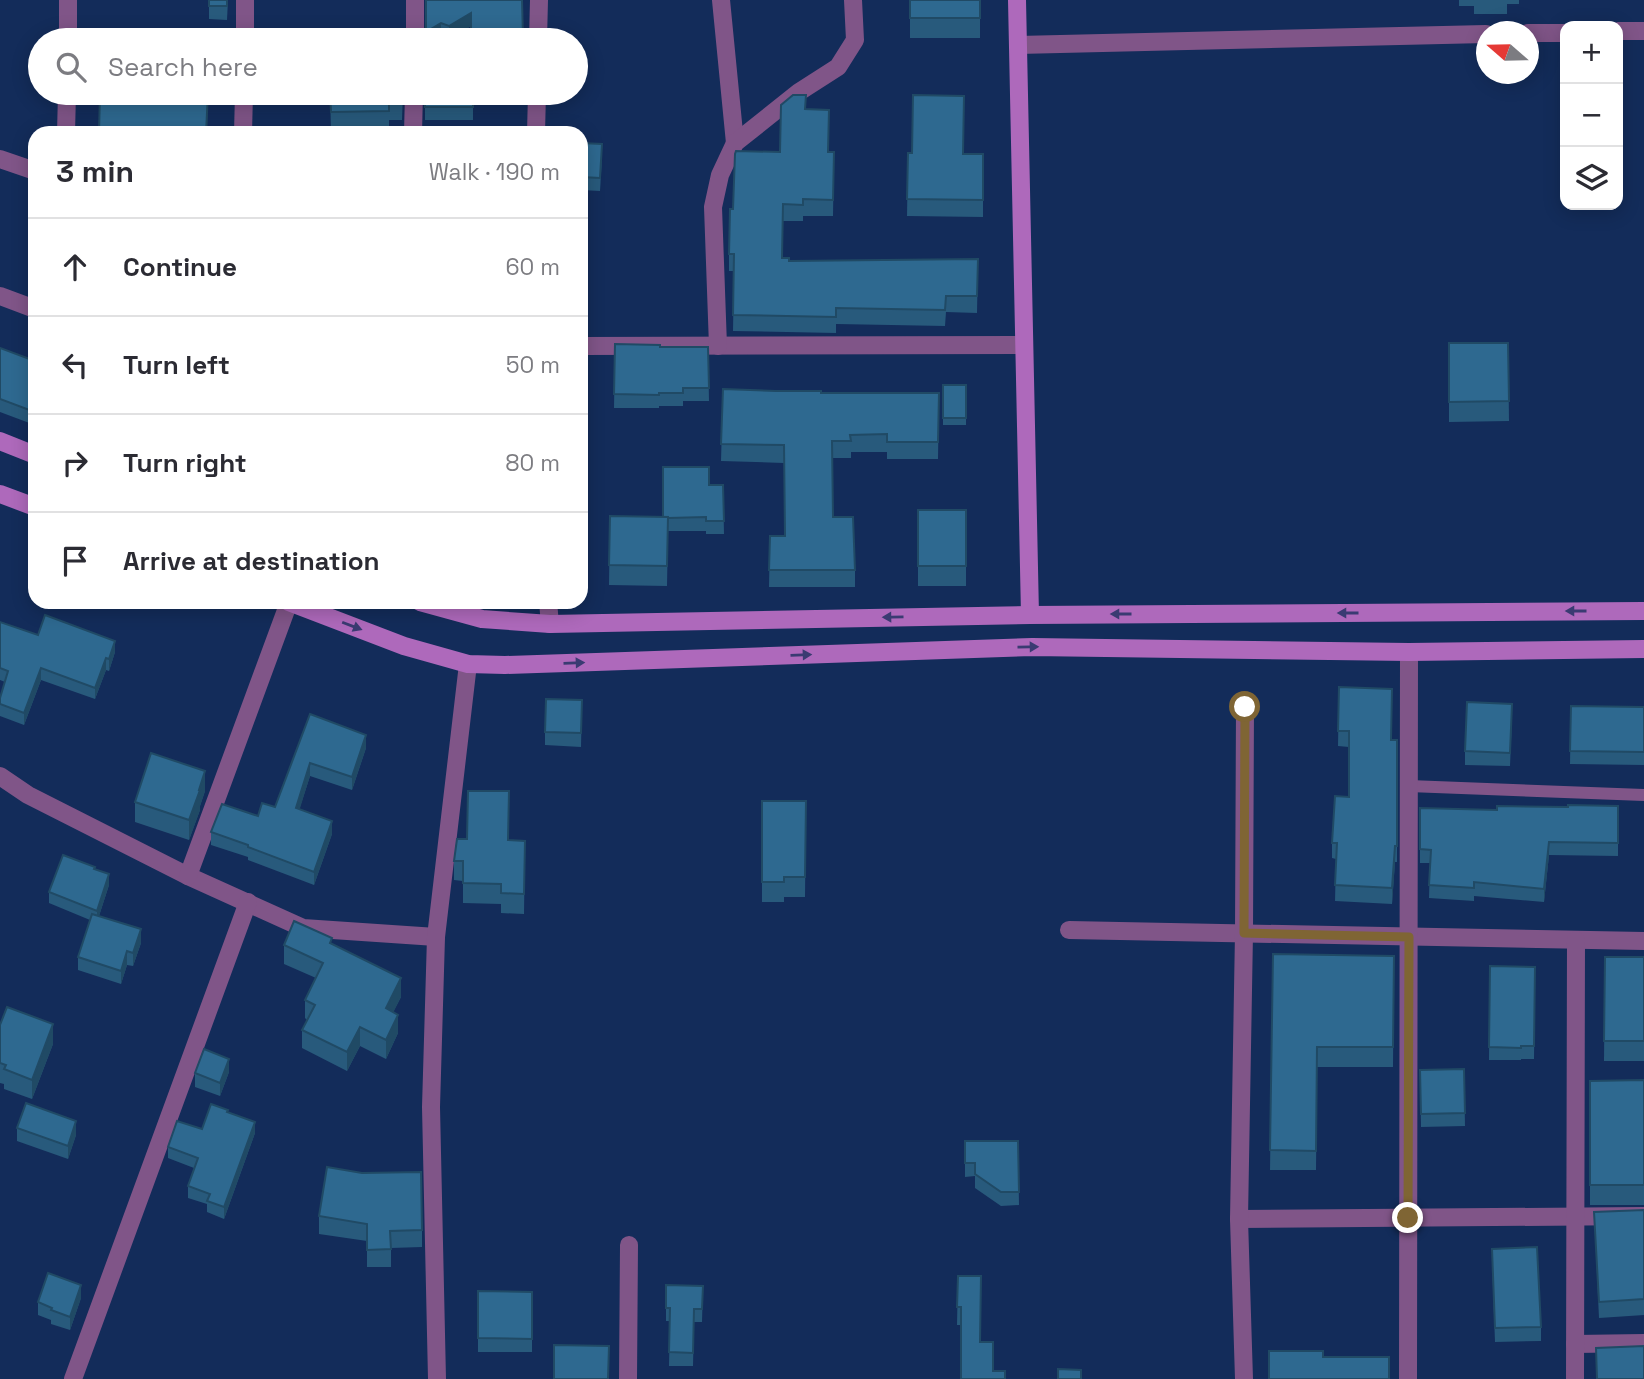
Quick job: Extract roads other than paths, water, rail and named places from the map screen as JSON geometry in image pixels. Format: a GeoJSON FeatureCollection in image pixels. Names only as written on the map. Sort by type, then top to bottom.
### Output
{"type":"FeatureCollection","features":[{"type":"Feature","properties":{"kind":"street"},"geometry":{"type":"LineString","coordinates":[[68,0],[68,28]]}},
{"type":"Feature","properties":{"kind":"street"},"geometry":{"type":"LineString","coordinates":[[245,28],[246,0]]}},
{"type":"Feature","properties":{"kind":"street"},"geometry":{"type":"LineString","coordinates":[[415,0],[415,28]]}},
{"type":"Feature","properties":{"kind":"street"},"geometry":{"type":"LineString","coordinates":[[538,28],[539,0]]}},
{"type":"Feature","properties":{"kind":"street"},"geometry":{"type":"LineString","coordinates":[[721,0],[735,143]]}},
{"type":"Feature","properties":{"kind":"street"},"geometry":{"type":"LineString","coordinates":[[718,345],[713,207],[720,175],[735,143],[799,92],[838,67],[855,40],[853,0]]}},
{"type":"Feature","properties":{"kind":"street"},"geometry":{"type":"LineString","coordinates":[[1017,0],[1030,615]]}},
{"type":"Feature","properties":{"kind":"street"},"geometry":{"type":"LineString","coordinates":[[1623,32],[1644,31]]}},
{"type":"Feature","properties":{"kind":"street"},"geometry":{"type":"LineString","coordinates":[[1539,33],[1560,33]]}},
{"type":"Feature","properties":{"kind":"street"},"geometry":{"type":"LineString","coordinates":[[1018,45],[1476,34]]}},
{"type":"Feature","properties":{"kind":"street"},"geometry":{"type":"LineString","coordinates":[[66,126],[67,105]]}},
{"type":"Feature","properties":{"kind":"street"},"geometry":{"type":"LineString","coordinates":[[243,126],[244,105]]}},
{"type":"Feature","properties":{"kind":"street"},"geometry":{"type":"LineString","coordinates":[[413,126],[414,105]]}},
{"type":"Feature","properties":{"kind":"street"},"geometry":{"type":"LineString","coordinates":[[536,126],[537,105]]}},
{"type":"Feature","properties":{"kind":"street"},"geometry":{"type":"LineString","coordinates":[[0,159],[28,169]]}},
{"type":"Feature","properties":{"kind":"street"},"geometry":{"type":"LineString","coordinates":[[0,296],[28,306]]}},
{"type":"Feature","properties":{"kind":"street"},"geometry":{"type":"LineString","coordinates":[[588,346],[1024,345]]}},
{"type":"Feature","properties":{"kind":"street"},"geometry":{"type":"LineString","coordinates":[[0,441],[28,452]]}},
{"type":"Feature","properties":{"kind":"street"},"geometry":{"type":"LineString","coordinates":[[0,494],[28,504]]}},
{"type":"Feature","properties":{"kind":"street"},"geometry":{"type":"LineString","coordinates":[[188,876],[286,609]]}},
{"type":"Feature","properties":{"kind":"street"},"geometry":{"type":"LineString","coordinates":[[307,609],[404,646],[468,664],[519,665],[1032,647],[1409,652],[1644,649]]}},
{"type":"Feature","properties":{"kind":"street"},"geometry":{"type":"LineString","coordinates":[[446,609],[482,619],[550,624],[1030,615],[1644,611]]}},
{"type":"Feature","properties":{"kind":"street"},"geometry":{"type":"LineString","coordinates":[[549,609],[550,624]]}},
{"type":"Feature","properties":{"kind":"street"},"geometry":{"type":"LineString","coordinates":[[1408,1379],[1409,652]]}},
{"type":"Feature","properties":{"kind":"street"},"geometry":{"type":"LineString","coordinates":[[437,1379],[431,1107],[436,937],[468,664]]}},
{"type":"Feature","properties":{"kind":"street"},"geometry":{"type":"LineString","coordinates":[[1244,1379],[1239,1219],[1245,707]]}},
{"type":"Feature","properties":{"kind":"street"},"geometry":{"type":"LineString","coordinates":[[0,776],[28,795],[188,876],[303,928],[436,937]]}},
{"type":"Feature","properties":{"kind":"street"},"geometry":{"type":"LineString","coordinates":[[73,1379],[248,902]]}},
{"type":"Feature","properties":{"kind":"street"},"geometry":{"type":"LineString","coordinates":[[1069,930],[1644,942]]}},
{"type":"Feature","properties":{"kind":"street"},"geometry":{"type":"LineString","coordinates":[[1575,1379],[1575,1216],[1582,1087],[1576,940]]}},
{"type":"Feature","properties":{"kind":"street"},"geometry":{"type":"LineString","coordinates":[[1239,1219],[1644,1216]]}},
{"type":"Feature","properties":{"kind":"street"},"geometry":{"type":"LineString","coordinates":[[628,1379],[629,1245]]}},
{"type":"Feature","properties":{"kind":"street"},"geometry":{"type":"LineString","coordinates":[[1575,1343],[1644,1343]]}},
{"type":"Feature","properties":{"kind":"lane"},"geometry":{"type":"LineString","coordinates":[[1409,786],[1644,795]]}}]}
